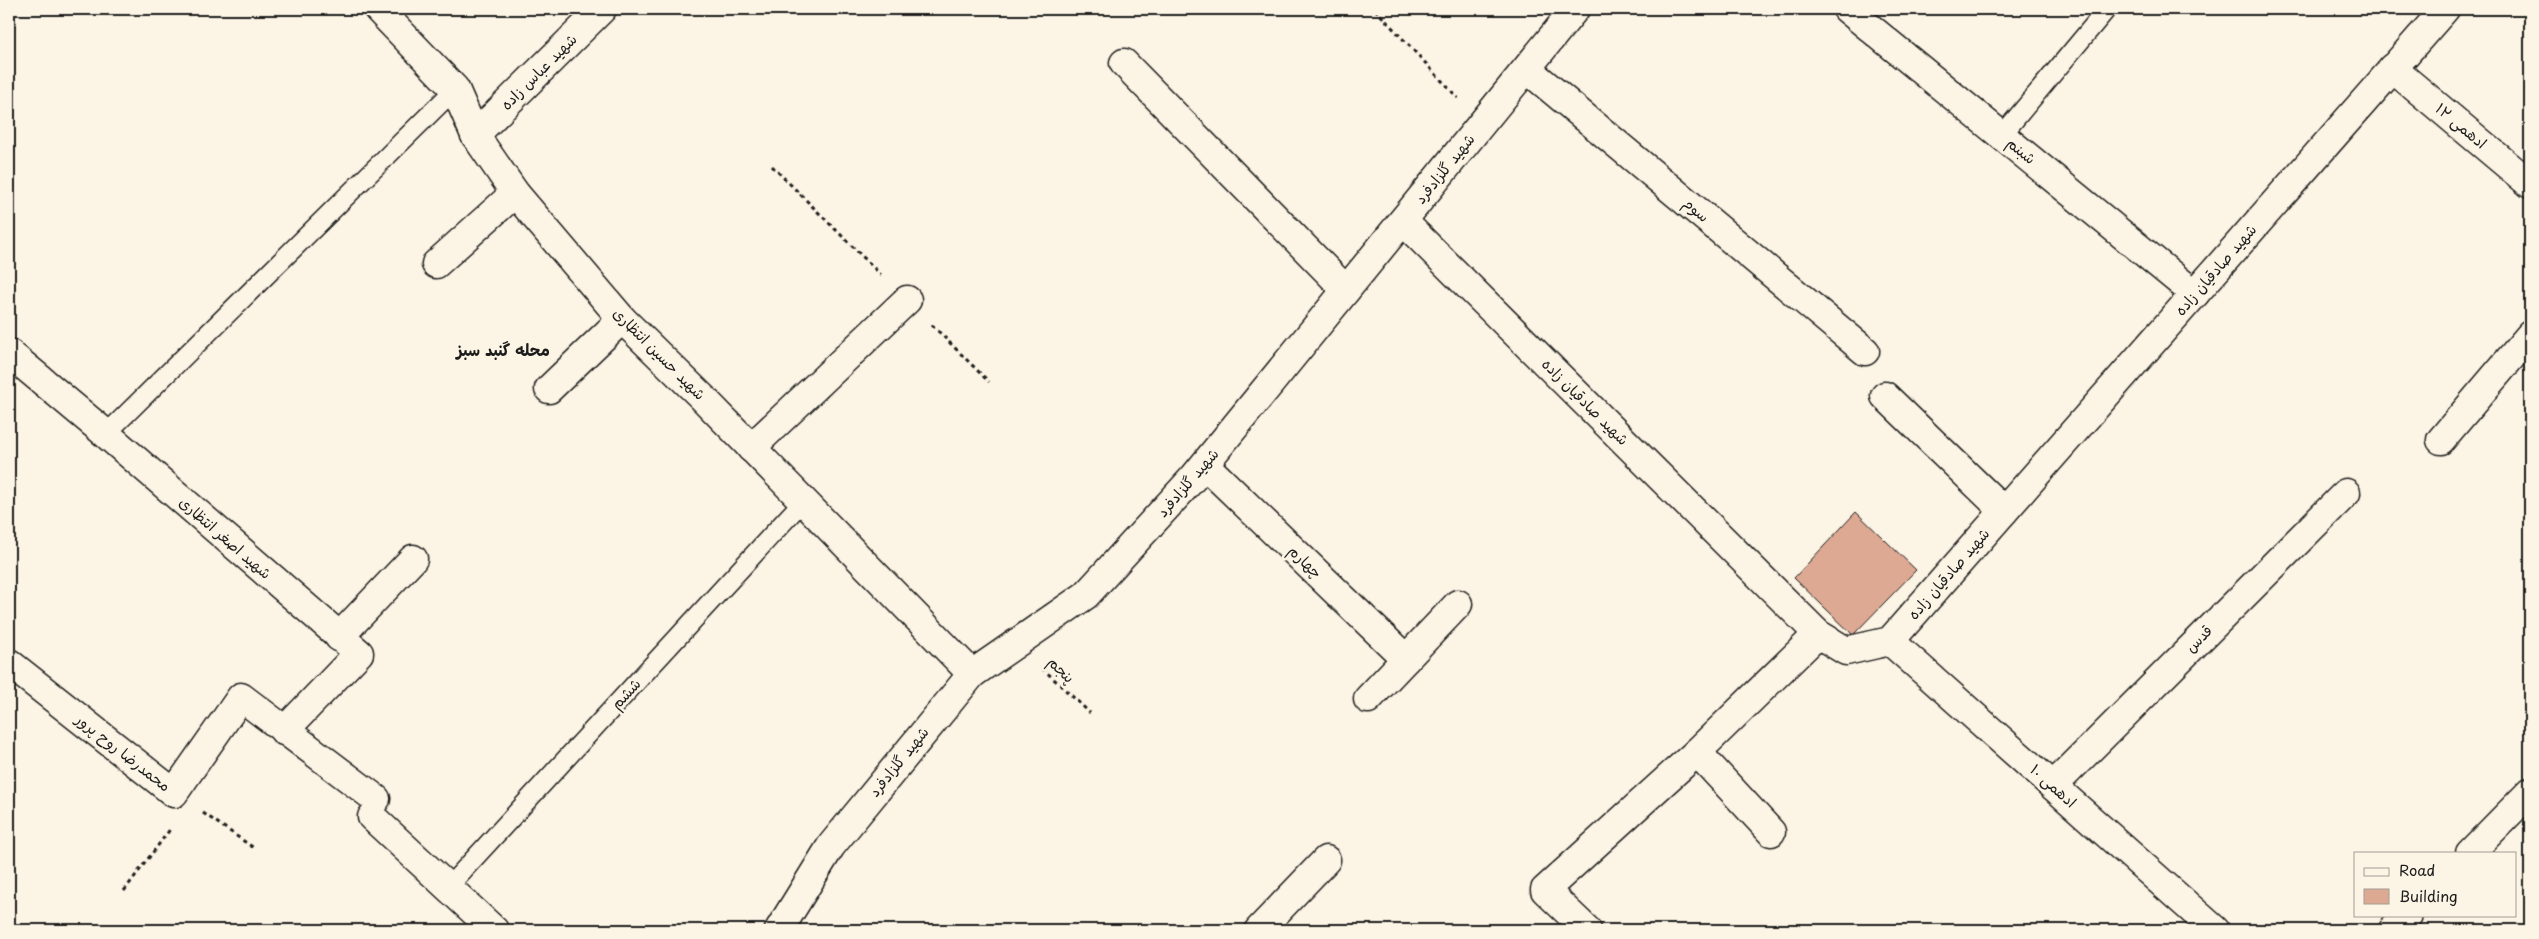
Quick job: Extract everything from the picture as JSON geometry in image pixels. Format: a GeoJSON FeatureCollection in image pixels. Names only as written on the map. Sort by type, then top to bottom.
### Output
{"type":"FeatureCollection","features":[{"type":"Feature","properties":{"kind":"street","name":"شهید حسین انتظاری"},"geometry":{"type":"LineString","coordinates":[[378,9],[455,89],[475,136],[515,193],[622,319],[803,500],[972,674]]}},
{"type":"Feature","properties":{"kind":"street","name":"شهید عباس زاده"},"geometry":{"type":"LineString","coordinates":[[475,136],[602,9]]}},
{"type":"Feature","properties":{"kind":"street","name":"شهید گلزادفرد"},"geometry":{"type":"LineString","coordinates":[[779,930],[831,846],[972,674],[1086,595],[1205,464],[1575,9]]}},
{"type":"Feature","properties":{"kind":"street","name":"شبنم"},"geometry":{"type":"LineString","coordinates":[[1847,9],[2195,294]]}},
{"type":"Feature","properties":{"kind":"street","name":"شهید صادقیان زاده"},"geometry":{"type":"LineString","coordinates":[[1403,221],[1818,634],[1846,651],[1890,641],[2445,9]]}},
{"type":"Feature","properties":{"kind":"street"},"geometry":{"type":"LineString","coordinates":[[1124,63],[1346,290]]}},
{"type":"Feature","properties":{"kind":"street","name":"ادهمی ۱۲"},"geometry":{"type":"LineString","coordinates":[[2392,68],[2530,184]]}},
{"type":"Feature","properties":{"kind":"street","name":"سوم"},"geometry":{"type":"LineString","coordinates":[[1526,69],[1865,351]]}},
{"type":"Feature","properties":{"kind":"street"},"geometry":{"type":"LineString","coordinates":[[436,264],[515,193]]}},
{"type":"Feature","properties":{"kind":"street"},"geometry":{"type":"LineString","coordinates":[[751,448],[907,300]]}},
{"type":"Feature","properties":{"kind":"street"},"geometry":{"type":"LineString","coordinates":[[550,389],[622,319]]}},
{"type":"Feature","properties":{"kind":"street"},"geometry":{"type":"LineString","coordinates":[[2441,440],[2530,335]]}},
{"type":"Feature","properties":{"kind":"street","name":"شهید اصغر انتظاری"},"geometry":{"type":"LineString","coordinates":[[9,353],[106,434],[359,654],[284,731]]}},
{"type":"Feature","properties":{"kind":"street"},"geometry":{"type":"LineString","coordinates":[[1885,396],[2004,511]]}},
{"type":"Feature","properties":{"kind":"street","name":"چهارم"},"geometry":{"type":"LineString","coordinates":[[1205,464],[1406,659]]}},
{"type":"Feature","properties":{"kind":"street","name":"قدس"},"geometry":{"type":"LineString","coordinates":[[2053,786],[2346,493]]}},
{"type":"Feature","properties":{"kind":"street"},"geometry":{"type":"LineString","coordinates":[[339,637],[413,558]]}},
{"type":"Feature","properties":{"kind":"street"},"geometry":{"type":"LineString","coordinates":[[1368,699],[1458,604]]}},
{"type":"Feature","properties":{"kind":"street"},"geometry":{"type":"LineString","coordinates":[[1587,930],[1545,890],[1697,752],[1818,634]]}},
{"type":"Feature","properties":{"kind":"street","name":"ادهمی ۱۰"},"geometry":{"type":"LineString","coordinates":[[1890,641],[2215,930]]}},
{"type":"Feature","properties":{"kind":"street","name":"محمدرضا روح پرور"},"geometry":{"type":"LineString","coordinates":[[9,663],[174,793],[242,697],[284,731]]}},
{"type":"Feature","properties":{"kind":"street"},"geometry":{"type":"LineString","coordinates":[[284,731],[374,808],[448,887],[494,930]]}},
{"type":"Feature","properties":{"kind":"street"},"geometry":{"type":"LineString","coordinates":[[1697,752],[1771,832]]}},
{"type":"Feature","properties":{"kind":"street"},"geometry":{"type":"LineString","coordinates":[[2471,852],[2530,792]]}},
{"type":"Feature","properties":{"kind":"street"},"geometry":{"type":"LineString","coordinates":[[1259,930],[1326,860]]}},
{"type":"Feature","properties":{"kind":"lane"},"geometry":{"type":"LineString","coordinates":[[2002,135],[2107,9]]}},
{"type":"Feature","properties":{"kind":"lane"},"geometry":{"type":"LineString","coordinates":[[106,434],[455,89]]}},
{"type":"Feature","properties":{"kind":"lane","name":"ششم"},"geometry":{"type":"LineString","coordinates":[[448,887],[803,500]]}},
{"type":"Feature","properties":{"kind":"path"},"geometry":{"type":"LineString","coordinates":[[1375,9],[1482,124]]}},
{"type":"Feature","properties":{"kind":"path","name":"پنجم"},"geometry":{"type":"LineString","coordinates":[[1017,643],[1090,713]]}},
{"type":"Feature","properties":{"kind":"path"},"geometry":{"type":"LineString","coordinates":[[174,793],[254,848]]}},
{"type":"Feature","properties":{"kind":"path"},"geometry":{"type":"LineString","coordinates":[[124,891],[179,817],[174,793]]}},
{"type":"Feature","properties":{"kind":"building"},"geometry":{"type":"Polygon","coordinates":[[[1856,512],[1916,570],[1853,635],[1794,578],[1856,512]]]}},
{"type":"Feature","properties":{"kind":"district","name":"محله گنبد سبز"},"geometry":{"type":"Point","coordinates":[503,350]}}]}
